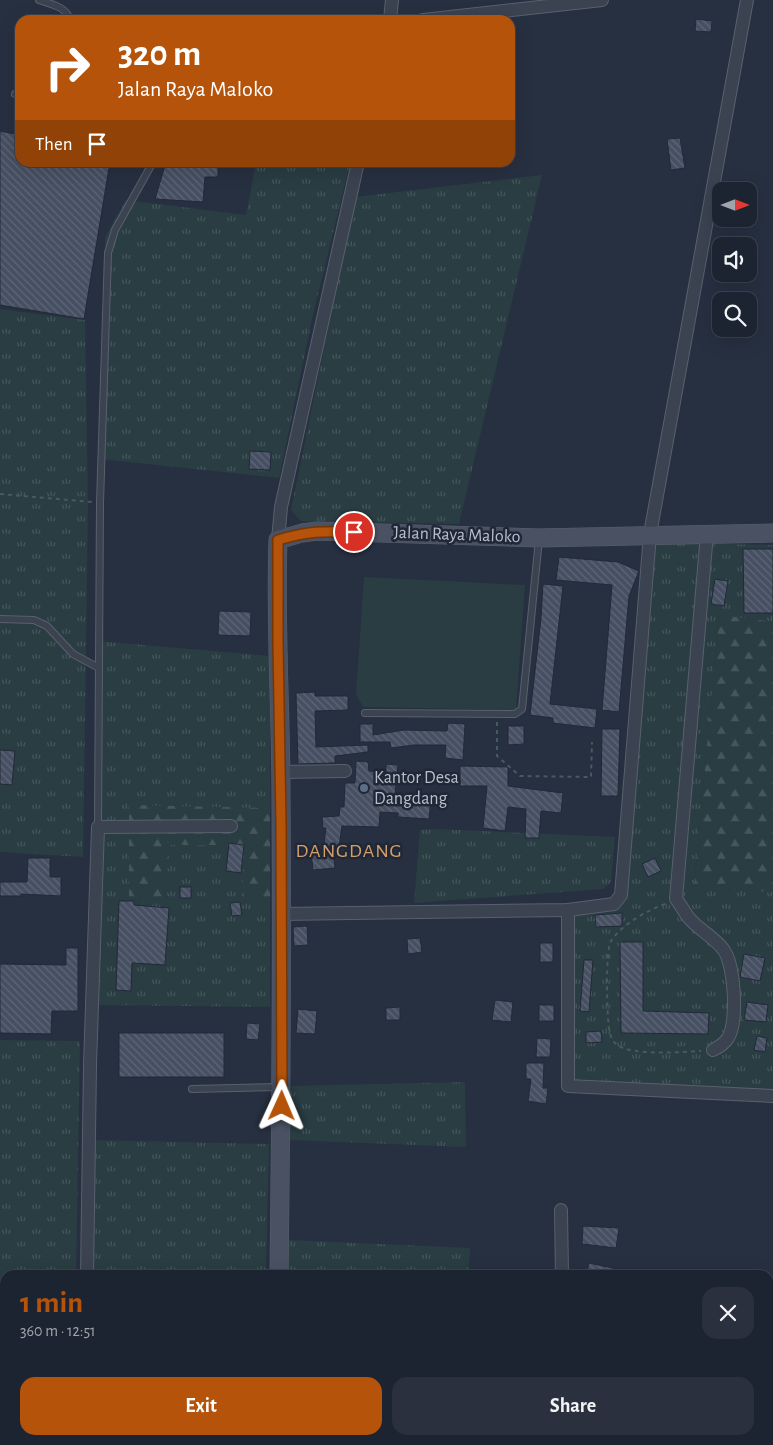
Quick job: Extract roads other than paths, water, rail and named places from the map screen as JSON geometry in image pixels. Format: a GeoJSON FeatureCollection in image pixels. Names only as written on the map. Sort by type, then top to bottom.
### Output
{"type":"FeatureCollection","features":[{"type":"Feature","properties":{"kind":"street"},"geometry":{"type":"LineString","coordinates":[[390,15],[392,0]]}},
{"type":"Feature","properties":{"kind":"street"},"geometry":{"type":"LineString","coordinates":[[467,15],[602,0]]}},
{"type":"Feature","properties":{"kind":"street"},"geometry":{"type":"LineString","coordinates":[[281,914],[568,910],[614,904],[621,895],[650,534],[747,0]]}},
{"type":"Feature","properties":{"kind":"street"},"geometry":{"type":"LineString","coordinates":[[279,1270],[282,1087],[278,540],[281,507],[357,167]]}},
{"type":"Feature","properties":{"kind":"street","name":"Jalan Raya Maloko"},"geometry":{"type":"LineString","coordinates":[[278,540],[317,531],[539,538],[773,532]]}},
{"type":"Feature","properties":{"kind":"street"},"geometry":{"type":"LineString","coordinates":[[708,533],[676,899],[689,918],[723,948],[730,960],[733,986],[732,1026],[728,1037],[722,1045],[713,1050]]}},
{"type":"Feature","properties":{"kind":"street"},"geometry":{"type":"LineString","coordinates":[[281,772],[345,771]]}},
{"type":"Feature","properties":{"kind":"street"},"geometry":{"type":"LineString","coordinates":[[87,1270],[90,1065],[98,827],[231,826]]}},
{"type":"Feature","properties":{"kind":"street"},"geometry":{"type":"LineString","coordinates":[[568,910],[568,1086],[773,1096]]}},
{"type":"Feature","properties":{"kind":"street"},"geometry":{"type":"LineString","coordinates":[[561,1210],[562,1270]]}},
{"type":"Feature","properties":{"kind":"lane"},"geometry":{"type":"LineString","coordinates":[[39,0],[57,6],[68,15]]}},
{"type":"Feature","properties":{"kind":"lane"},"geometry":{"type":"LineString","coordinates":[[98,827],[100,502],[108,253],[115,230],[150,167]]}},
{"type":"Feature","properties":{"kind":"lane"},"geometry":{"type":"LineString","coordinates":[[365,713],[515,714],[522,708],[539,538]]}},
{"type":"Feature","properties":{"kind":"lane"},"geometry":{"type":"LineString","coordinates":[[0,619],[34,620],[47,626],[73,654],[99,668]]}},
{"type":"Feature","properties":{"kind":"lane"},"geometry":{"type":"LineString","coordinates":[[192,1089],[282,1087]]}},
{"type":"Feature","properties":{"kind":"place","name":"Kantor Desa Dangdang"},"geometry":{"type":"Point","coordinates":[364,788]}},
{"type":"Feature","properties":{"kind":"district","name":"DANGDANG"},"geometry":{"type":"Point","coordinates":[349,851]}}]}
